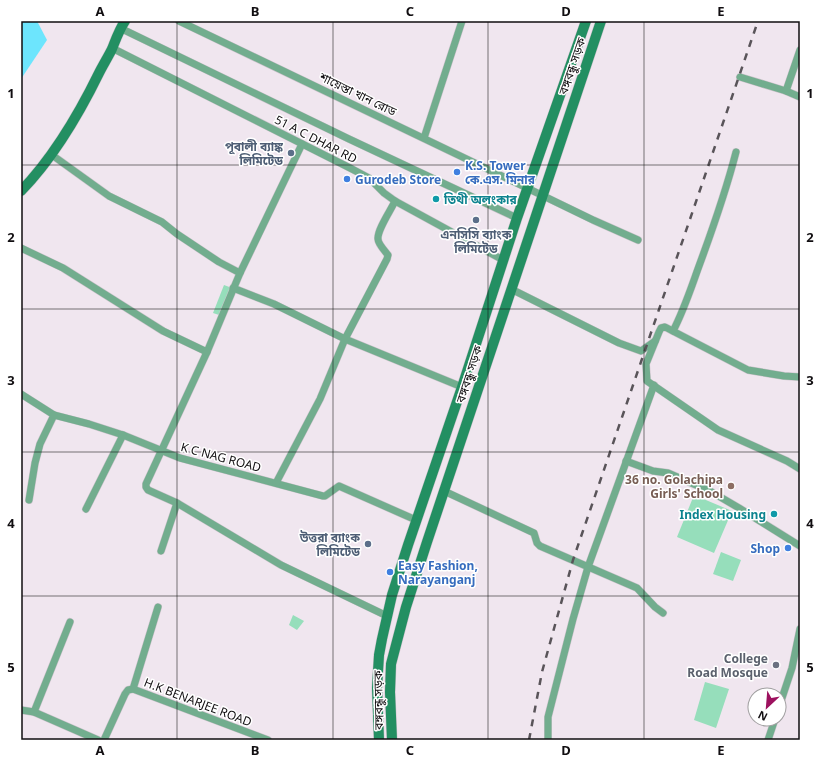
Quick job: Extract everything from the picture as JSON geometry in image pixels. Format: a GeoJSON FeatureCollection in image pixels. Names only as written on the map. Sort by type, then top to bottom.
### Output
{"type":"FeatureCollection","features":[{"type":"Feature","properties":{"kind":"main road","name":"বঙ্গবন্ধু সড়ক"},"geometry":{"type":"LineString","coordinates":[[379,740],[378,673],[382,639],[400,570],[462,388],[527,188],[586,21]]}},
{"type":"Feature","properties":{"kind":"main road","name":"বঙ্গবন্ধু সড়ক"},"geometry":{"type":"LineString","coordinates":[[392,740],[390,686],[391,664],[406,607],[601,21]]}},
{"type":"Feature","properties":{"kind":"main road"},"geometry":{"type":"LineString","coordinates":[[21,191],[52,155],[82,106],[123,25]]}},
{"type":"Feature","properties":{"kind":"street","name":"শায়েস্তা খান রোড"},"geometry":{"type":"LineString","coordinates":[[180,21],[542,196],[638,240]]}},
{"type":"Feature","properties":{"kind":"street"},"geometry":{"type":"LineString","coordinates":[[424,138],[462,21]]}},
{"type":"Feature","properties":{"kind":"street"},"geometry":{"type":"LineString","coordinates":[[123,25],[342,136],[517,218]]}},
{"type":"Feature","properties":{"kind":"street","name":"51 A C DHAR RD"},"geometry":{"type":"LineString","coordinates":[[112,48],[369,178],[384,193],[395,201],[503,260]]}},
{"type":"Feature","properties":{"kind":"street"},"geometry":{"type":"LineString","coordinates":[[786,91],[800,50]]}},
{"type":"Feature","properties":{"kind":"street"},"geometry":{"type":"LineString","coordinates":[[740,77],[786,91],[800,98]]}},
{"type":"Feature","properties":{"kind":"street"},"geometry":{"type":"LineString","coordinates":[[302,144],[233,288],[207,352],[146,484],[146,487],[148,490],[177,503],[281,565],[387,616]]}},
{"type":"Feature","properties":{"kind":"street"},"geometry":{"type":"LineString","coordinates":[[673,331],[685,307],[715,225],[736,152]]}},
{"type":"Feature","properties":{"kind":"street"},"geometry":{"type":"LineString","coordinates":[[52,155],[110,196],[162,222],[177,234],[219,262],[240,273]]}},
{"type":"Feature","properties":{"kind":"street"},"geometry":{"type":"LineString","coordinates":[[276,483],[320,399],[345,340],[387,259],[388,255],[377,238],[380,228],[395,201]]}},
{"type":"Feature","properties":{"kind":"street"},"geometry":{"type":"LineString","coordinates":[[21,248],[63,268],[163,331],[207,352]]}},
{"type":"Feature","properties":{"kind":"street"},"geometry":{"type":"LineString","coordinates":[[233,288],[274,304],[345,340],[462,388]]}},
{"type":"Feature","properties":{"kind":"street"},"geometry":{"type":"LineString","coordinates":[[511,289],[619,343],[641,351],[656,341]]}},
{"type":"Feature","properties":{"kind":"street"},"geometry":{"type":"LineString","coordinates":[[800,376],[784,376],[748,370],[666,327],[661,328],[646,364],[647,381],[718,430],[787,461],[800,469]]}},
{"type":"Feature","properties":{"kind":"street"},"geometry":{"type":"LineString","coordinates":[[548,740],[548,717],[588,567],[654,385]]}},
{"type":"Feature","properties":{"kind":"street","name":"K C NAG ROAD"},"geometry":{"type":"LineString","coordinates":[[21,394],[54,415],[89,424],[180,458],[323,496],[339,486],[416,520]]}},
{"type":"Feature","properties":{"kind":"street"},"geometry":{"type":"LineString","coordinates":[[29,500],[35,463],[40,444],[54,415]]}},
{"type":"Feature","properties":{"kind":"street"},"geometry":{"type":"LineString","coordinates":[[86,509],[123,436]]}},
{"type":"Feature","properties":{"kind":"street"},"geometry":{"type":"LineString","coordinates":[[626,461],[653,470],[668,473],[710,492],[739,508],[800,546]]}},
{"type":"Feature","properties":{"kind":"street"},"geometry":{"type":"LineString","coordinates":[[444,491],[534,533],[537,543],[540,546],[637,588],[655,607],[663,613]]}},
{"type":"Feature","properties":{"kind":"street"},"geometry":{"type":"LineString","coordinates":[[161,551],[177,503]]}},
{"type":"Feature","properties":{"kind":"street"},"geometry":{"type":"LineString","coordinates":[[133,689],[158,607]]}},
{"type":"Feature","properties":{"kind":"street"},"geometry":{"type":"LineString","coordinates":[[34,712],[70,622]]}},
{"type":"Feature","properties":{"kind":"street"},"geometry":{"type":"LineString","coordinates":[[786,687],[792,668],[800,629]]}},
{"type":"Feature","properties":{"kind":"street","name":"H.K BENARJEE ROAD"},"geometry":{"type":"LineString","coordinates":[[104,740],[125,694],[128,690],[133,689],[268,740]]}},
{"type":"Feature","properties":{"kind":"street"},"geometry":{"type":"LineString","coordinates":[[21,710],[34,712],[98,740]]}},
{"type":"Feature","properties":{"kind":"street"},"geometry":{"type":"LineString","coordinates":[[768,740],[772,727]]}},
{"type":"Feature","properties":{"kind":"green space"},"geometry":{"type":"Polygon","coordinates":[[[224,285],[232,288],[219,315],[213,313],[224,285]]]}},
{"type":"Feature","properties":{"kind":"green space"},"geometry":{"type":"Polygon","coordinates":[[[694,495],[732,511],[714,553],[677,537],[694,495]]]}},
{"type":"Feature","properties":{"kind":"green space"},"geometry":{"type":"Polygon","coordinates":[[[721,552],[741,560],[733,581],[713,574],[721,552]]]}},
{"type":"Feature","properties":{"kind":"green space"},"geometry":{"type":"Polygon","coordinates":[[[293,615],[304,621],[297,630],[289,625],[293,615]]]}},
{"type":"Feature","properties":{"kind":"green space"},"geometry":{"type":"Polygon","coordinates":[[[705,682],[729,689],[716,728],[694,720],[705,682]]]}},
{"type":"Feature","properties":{"kind":"water"},"geometry":{"type":"Polygon","coordinates":[[[21,21],[37,21],[47,40],[21,79],[21,21]]]}},
{"type":"Feature","properties":{"kind":"railway"},"geometry":{"type":"LineString","coordinates":[[529,740],[542,672],[573,560],[758,21]]}},
{"type":"Feature","properties":{"kind":"place","name":"পূবালী ব্যাঙ্ক লিমিটেড"},"geometry":{"type":"Point","coordinates":[291,153]}},
{"type":"Feature","properties":{"kind":"place","name":"K.S. Tower কে.এস. মিনার"},"geometry":{"type":"Point","coordinates":[457,172]}},
{"type":"Feature","properties":{"kind":"place","name":"Gurodeb Store"},"geometry":{"type":"Point","coordinates":[347,179]}},
{"type":"Feature","properties":{"kind":"place","name":"তিথী অলংকার"},"geometry":{"type":"Point","coordinates":[436,199]}},
{"type":"Feature","properties":{"kind":"place","name":"এনসিসি ব্যাংক লিমিটেড"},"geometry":{"type":"Point","coordinates":[476,220]}},
{"type":"Feature","properties":{"kind":"place","name":"36 no. Golachipa Girls' School"},"geometry":{"type":"Point","coordinates":[731,486]}},
{"type":"Feature","properties":{"kind":"place","name":"Index Housing"},"geometry":{"type":"Point","coordinates":[774,514]}},
{"type":"Feature","properties":{"kind":"place","name":"উত্তরা ব্যাংক লিমিটেড"},"geometry":{"type":"Point","coordinates":[368,544]}},
{"type":"Feature","properties":{"kind":"place","name":"Shop"},"geometry":{"type":"Point","coordinates":[788,548]}},
{"type":"Feature","properties":{"kind":"place","name":"Easy Fashion, Narayanganj"},"geometry":{"type":"Point","coordinates":[390,572]}},
{"type":"Feature","properties":{"kind":"place","name":"College Road Mosque"},"geometry":{"type":"Point","coordinates":[776,665]}}]}
